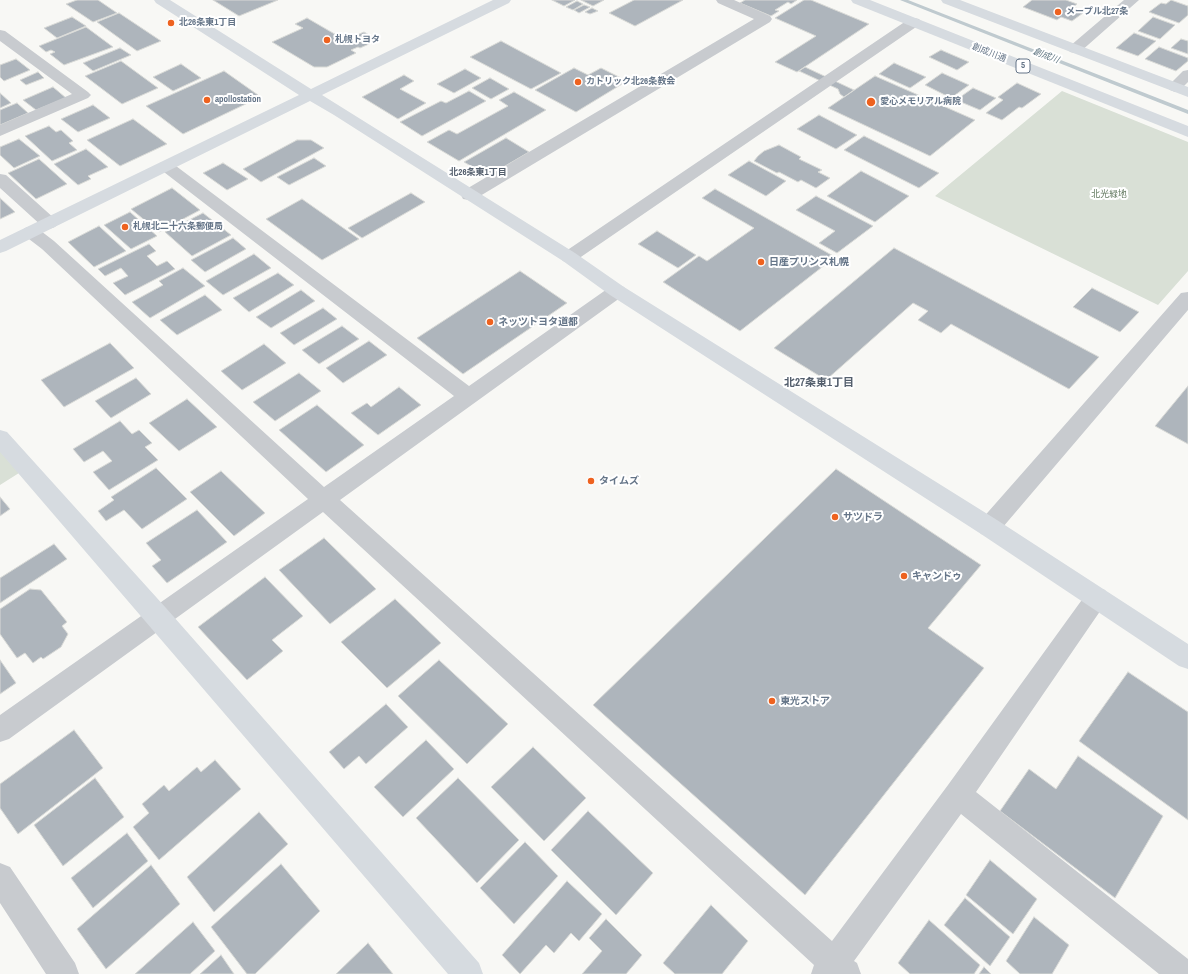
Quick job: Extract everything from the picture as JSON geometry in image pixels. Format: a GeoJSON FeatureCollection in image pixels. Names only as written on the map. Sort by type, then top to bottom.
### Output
{"type":"FeatureCollection","features":[{"type":"Feature","properties":{"kind":"main road"},"geometry":{"type":"LineString","coordinates":[[161,0],[569,257],[616,291],[989,527],[1188,658]]}},
{"type":"Feature","properties":{"kind":"main road"},"geometry":{"type":"LineString","coordinates":[[0,247],[504,0]]}},
{"type":"Feature","properties":{"kind":"main road","name":"創成川通"},"geometry":{"type":"LineString","coordinates":[[858,0],[1188,132]]}},
{"type":"Feature","properties":{"kind":"main road"},"geometry":{"type":"LineString","coordinates":[[948,0],[1181,89]]}},
{"type":"Feature","properties":{"kind":"main road"},"geometry":{"type":"LineString","coordinates":[[0,438],[468,974]]}},
{"type":"Feature","properties":{"kind":"street"},"geometry":{"type":"LineString","coordinates":[[469,195],[765,19],[723,0]]}},
{"type":"Feature","properties":{"kind":"street"},"geometry":{"type":"LineString","coordinates":[[1075,48],[1132,0]]}},
{"type":"Feature","properties":{"kind":"street"},"geometry":{"type":"LineString","coordinates":[[569,257],[914,22]]}},
{"type":"Feature","properties":{"kind":"street"},"geometry":{"type":"LineString","coordinates":[[0,34],[83,95],[0,131]]}},
{"type":"Feature","properties":{"kind":"street"},"geometry":{"type":"LineString","coordinates":[[0,52],[15,46]]}},
{"type":"Feature","properties":{"kind":"street"},"geometry":{"type":"LineString","coordinates":[[1181,89],[1188,74]]}},
{"type":"Feature","properties":{"kind":"street"},"geometry":{"type":"LineString","coordinates":[[166,166],[468,396]]}},
{"type":"Feature","properties":{"kind":"street"},"geometry":{"type":"LineString","coordinates":[[0,179],[40,227],[48,245],[836,970],[1097,597]]}},
{"type":"Feature","properties":{"kind":"street"},"geometry":{"type":"LineString","coordinates":[[0,730],[157,616],[616,291]]}},
{"type":"Feature","properties":{"kind":"street"},"geometry":{"type":"LineString","coordinates":[[989,527],[1188,298]]}},
{"type":"Feature","properties":{"kind":"street"},"geometry":{"type":"LineString","coordinates":[[958,795],[1183,974]]}},
{"type":"Feature","properties":{"kind":"street"},"geometry":{"type":"LineString","coordinates":[[0,877],[64,974]]}},
{"type":"Feature","properties":{"kind":"green space","name":"北光緑地"},"geometry":{"type":"Polygon","coordinates":[[[1062,91],[1188,142],[1188,271],[1158,305],[935,196],[1062,91]]]}},
{"type":"Feature","properties":{"kind":"green space"},"geometry":{"type":"Polygon","coordinates":[[[0,451],[19,473],[0,485],[0,451]]]}},
{"type":"Feature","properties":{"kind":"building"},"geometry":{"type":"Polygon","coordinates":[[[77,0],[98,0],[117,13],[93,22],[66,4],[77,0]]]}},
{"type":"Feature","properties":{"kind":"building"},"geometry":{"type":"Polygon","coordinates":[[[213,0],[278,0],[239,16],[213,0]]]}},
{"type":"Feature","properties":{"kind":"building"},"geometry":{"type":"Polygon","coordinates":[[[552,0],[575,0],[564,6],[552,0]]]}},
{"type":"Feature","properties":{"kind":"building"},"geometry":{"type":"Polygon","coordinates":[[[581,0],[604,0],[593,6],[581,0]]]}},
{"type":"Feature","properties":{"kind":"building"},"geometry":{"type":"Polygon","coordinates":[[[634,0],[683,0],[635,26],[609,13],[634,0]]]}},
{"type":"Feature","properties":{"kind":"building"},"geometry":{"type":"Polygon","coordinates":[[[745,0],[797,0],[791,4],[788,2],[775,10],[779,11],[771,16],[740,3],[745,0]]]}},
{"type":"Feature","properties":{"kind":"building"},"geometry":{"type":"Polygon","coordinates":[[[804,0],[811,0],[869,24],[797,72],[775,62],[816,36],[775,18],[804,0]]]}},
{"type":"Feature","properties":{"kind":"building","name":"メープル北27条"},"geometry":{"type":"Polygon","coordinates":[[[1032,0],[1066,0],[1077,4],[1073,7],[1079,9],[1077,11],[1083,13],[1072,21],[1061,17],[1057,20],[1023,7],[1032,0]]]}},
{"type":"Feature","properties":{"kind":"building"},"geometry":{"type":"Polygon","coordinates":[[[1171,0],[1188,6],[1188,15],[1179,23],[1149,12],[1161,3],[1166,4],[1171,0]]]}},
{"type":"Feature","properties":{"kind":"building"},"geometry":{"type":"Polygon","coordinates":[[[577,1],[583,4],[573,10],[566,7],[577,1]]]}},
{"type":"Feature","properties":{"kind":"building"},"geometry":{"type":"Polygon","coordinates":[[[584,5],[590,7],[579,13],[574,10],[584,5]]]}},
{"type":"Feature","properties":{"kind":"building"},"geometry":{"type":"Polygon","coordinates":[[[592,8],[598,11],[590,14],[585,12],[592,8]]]}},
{"type":"Feature","properties":{"kind":"building"},"geometry":{"type":"Polygon","coordinates":[[[119,13],[161,41],[137,51],[97,22],[119,13]]]}},
{"type":"Feature","properties":{"kind":"building"},"geometry":{"type":"Polygon","coordinates":[[[72,17],[86,26],[57,38],[44,28],[72,17]]]}},
{"type":"Feature","properties":{"kind":"building"},"geometry":{"type":"Polygon","coordinates":[[[1153,17],[1175,25],[1160,39],[1138,31],[1153,17]]]}},
{"type":"Feature","properties":{"kind":"building"},"geometry":{"type":"Polygon","coordinates":[[[307,18],[345,40],[364,32],[378,40],[360,48],[358,47],[351,50],[356,53],[327,67],[314,67],[272,42],[303,28],[295,24],[307,18]]]}},
{"type":"Feature","properties":{"kind":"building"},"geometry":{"type":"Polygon","coordinates":[[[86,27],[113,47],[64,65],[50,54],[55,52],[51,50],[46,52],[39,46],[86,27]]]}},
{"type":"Feature","properties":{"kind":"building"},"geometry":{"type":"Polygon","coordinates":[[[1134,33],[1156,41],[1138,56],[1116,48],[1134,33]]]}},
{"type":"Feature","properties":{"kind":"building"},"geometry":{"type":"Polygon","coordinates":[[[1181,39],[1188,41],[1188,54],[1171,48],[1181,39]]]}},
{"type":"Feature","properties":{"kind":"building"},"geometry":{"type":"Polygon","coordinates":[[[501,41],[561,73],[531,89],[470,57],[501,41]]]}},
{"type":"Feature","properties":{"kind":"building"},"geometry":{"type":"Polygon","coordinates":[[[1159,47],[1188,58],[1188,61],[1176,71],[1145,59],[1159,47]]]}},
{"type":"Feature","properties":{"kind":"building"},"geometry":{"type":"Polygon","coordinates":[[[120,48],[131,55],[93,71],[83,63],[120,48]]]}},
{"type":"Feature","properties":{"kind":"building"},"geometry":{"type":"Polygon","coordinates":[[[941,50],[969,62],[957,70],[929,57],[941,50]]]}},
{"type":"Feature","properties":{"kind":"building"},"geometry":{"type":"Polygon","coordinates":[[[16,59],[30,70],[4,81],[0,77],[0,65],[16,59]]]}},
{"type":"Feature","properties":{"kind":"building"},"geometry":{"type":"Polygon","coordinates":[[[121,61],[158,88],[122,104],[85,76],[121,61]]]}},
{"type":"Feature","properties":{"kind":"building"},"geometry":{"type":"Polygon","coordinates":[[[894,63],[926,77],[910,88],[879,74],[894,63]]]}},
{"type":"Feature","properties":{"kind":"building"},"geometry":{"type":"Polygon","coordinates":[[[181,64],[201,78],[173,91],[153,77],[181,64]]]}},
{"type":"Feature","properties":{"kind":"building"},"geometry":{"type":"Polygon","coordinates":[[[805,67],[854,90],[844,97],[840,94],[838,89],[799,71],[805,67]]]}},
{"type":"Feature","properties":{"kind":"building"},"geometry":{"type":"Polygon","coordinates":[[[574,68],[588,75],[601,68],[627,81],[576,112],[535,90],[574,68]]]}},
{"type":"Feature","properties":{"kind":"building"},"geometry":{"type":"Polygon","coordinates":[[[465,69],[481,78],[454,93],[437,84],[465,69]]]}},
{"type":"Feature","properties":{"kind":"building"},"geometry":{"type":"Polygon","coordinates":[[[224,71],[258,95],[254,100],[183,134],[146,106],[224,71]]]}},
{"type":"Feature","properties":{"kind":"building"},"geometry":{"type":"Polygon","coordinates":[[[38,72],[44,78],[26,85],[20,80],[38,72]]]}},
{"type":"Feature","properties":{"kind":"building"},"geometry":{"type":"Polygon","coordinates":[[[942,73],[969,85],[951,98],[925,85],[942,73]]]}},
{"type":"Feature","properties":{"kind":"building"},"geometry":{"type":"Polygon","coordinates":[[[404,75],[414,81],[400,89],[426,103],[398,119],[362,97],[404,75]]]}},
{"type":"Feature","properties":{"kind":"building"},"geometry":{"type":"Polygon","coordinates":[[[875,76],[975,120],[930,156],[828,108],[875,76]]]}},
{"type":"Feature","properties":{"kind":"building"},"geometry":{"type":"Polygon","coordinates":[[[490,78],[509,89],[491,99],[472,88],[490,78]]]}},
{"type":"Feature","properties":{"kind":"building"},"geometry":{"type":"Polygon","coordinates":[[[1017,83],[1041,94],[1022,108],[1019,107],[1002,120],[986,113],[1003,100],[998,97],[1017,83]]]}},
{"type":"Feature","properties":{"kind":"building"},"geometry":{"type":"Polygon","coordinates":[[[53,87],[66,98],[36,110],[23,100],[53,87]]]}},
{"type":"Feature","properties":{"kind":"building"},"geometry":{"type":"Polygon","coordinates":[[[973,88],[996,98],[980,110],[956,100],[973,88]]]}},
{"type":"Feature","properties":{"kind":"building"},"geometry":{"type":"Polygon","coordinates":[[[469,91],[486,101],[422,136],[400,122],[441,101],[446,103],[469,91]]]}},
{"type":"Feature","properties":{"kind":"building"},"geometry":{"type":"Polygon","coordinates":[[[514,92],[546,110],[459,161],[427,142],[449,130],[457,134],[508,106],[499,100],[514,92]]]}},
{"type":"Feature","properties":{"kind":"building"},"geometry":{"type":"Polygon","coordinates":[[[0,93],[11,103],[0,108],[0,93]]]}},
{"type":"Feature","properties":{"kind":"building"},"geometry":{"type":"Polygon","coordinates":[[[17,103],[28,113],[0,125],[0,110],[17,103]]]}},
{"type":"Feature","properties":{"kind":"building"},"geometry":{"type":"Polygon","coordinates":[[[93,105],[110,118],[78,132],[61,119],[93,105]]]}},
{"type":"Feature","properties":{"kind":"building"},"geometry":{"type":"Polygon","coordinates":[[[819,115],[857,135],[836,149],[797,129],[819,115]]]}},
{"type":"Feature","properties":{"kind":"building"},"geometry":{"type":"Polygon","coordinates":[[[133,119],[167,144],[120,166],[87,140],[133,119]]]}},
{"type":"Feature","properties":{"kind":"building"},"geometry":{"type":"Polygon","coordinates":[[[49,126],[56,132],[61,130],[73,141],[69,143],[77,150],[52,161],[25,136],[49,126]]]}},
{"type":"Feature","properties":{"kind":"building"},"geometry":{"type":"Polygon","coordinates":[[[864,136],[939,173],[919,188],[844,150],[864,136]]]}},
{"type":"Feature","properties":{"kind":"building"},"geometry":{"type":"Polygon","coordinates":[[[506,138],[529,152],[488,176],[464,162],[506,138]]]}},
{"type":"Feature","properties":{"kind":"building"},"geometry":{"type":"Polygon","coordinates":[[[19,139],[40,156],[14,168],[0,155],[0,147],[19,139]]]}},
{"type":"Feature","properties":{"kind":"building"},"geometry":{"type":"Polygon","coordinates":[[[297,140],[311,140],[324,148],[261,182],[243,169],[297,140]]]}},
{"type":"Feature","properties":{"kind":"building"},"geometry":{"type":"Polygon","coordinates":[[[779,145],[801,157],[799,159],[822,170],[818,172],[830,178],[816,188],[801,180],[798,182],[779,172],[777,173],[754,161],[764,151],[779,145]]]}},
{"type":"Feature","properties":{"kind":"building"},"geometry":{"type":"Polygon","coordinates":[[[86,149],[108,167],[88,176],[91,179],[78,185],[54,164],[86,149]]]}},
{"type":"Feature","properties":{"kind":"building"},"geometry":{"type":"Polygon","coordinates":[[[314,158],[326,166],[289,185],[277,177],[314,158]]]}},
{"type":"Feature","properties":{"kind":"building"},"geometry":{"type":"Polygon","coordinates":[[[39,159],[67,184],[36,199],[8,173],[39,159]]]}},
{"type":"Feature","properties":{"kind":"building"},"geometry":{"type":"Polygon","coordinates":[[[749,161],[786,181],[766,196],[728,175],[749,161]]]}},
{"type":"Feature","properties":{"kind":"building"},"geometry":{"type":"Polygon","coordinates":[[[223,163],[248,179],[227,190],[203,173],[223,163]]]}},
{"type":"Feature","properties":{"kind":"building"},"geometry":{"type":"Polygon","coordinates":[[[861,171],[909,196],[875,222],[827,196],[861,171]]]}},
{"type":"Feature","properties":{"kind":"building"},"geometry":{"type":"Polygon","coordinates":[[[172,188],[200,210],[159,232],[131,209],[172,188]]]}},
{"type":"Feature","properties":{"kind":"building"},"geometry":{"type":"Polygon","coordinates":[[[715,189],[835,257],[740,331],[663,282],[699,256],[707,261],[754,228],[702,198],[715,189]]]}},
{"type":"Feature","properties":{"kind":"building"},"geometry":{"type":"Polygon","coordinates":[[[411,193],[425,202],[362,238],[348,228],[411,193]]]}},
{"type":"Feature","properties":{"kind":"building"},"geometry":{"type":"Polygon","coordinates":[[[816,196],[873,226],[837,253],[819,243],[835,231],[796,210],[816,196]]]}},
{"type":"Feature","properties":{"kind":"building"},"geometry":{"type":"Polygon","coordinates":[[[0,198],[15,212],[0,219],[0,198]]]}},
{"type":"Feature","properties":{"kind":"building"},"geometry":{"type":"Polygon","coordinates":[[[302,199],[359,239],[322,260],[266,219],[302,199]]]}},
{"type":"Feature","properties":{"kind":"building"},"geometry":{"type":"Polygon","coordinates":[[[130,212],[157,236],[131,249],[104,225],[130,212]]]}},
{"type":"Feature","properties":{"kind":"building"},"geometry":{"type":"Polygon","coordinates":[[[203,213],[231,235],[192,256],[165,232],[203,213]]]}},
{"type":"Feature","properties":{"kind":"building"},"geometry":{"type":"Polygon","coordinates":[[[99,226],[126,251],[94,267],[68,242],[99,226]]]}},
{"type":"Feature","properties":{"kind":"building"},"geometry":{"type":"Polygon","coordinates":[[[657,231],[696,255],[678,268],[638,244],[657,231]]]}},
{"type":"Feature","properties":{"kind":"building"},"geometry":{"type":"Polygon","coordinates":[[[233,238],[246,249],[205,272],[191,260],[233,238]]]}},
{"type":"Feature","properties":{"kind":"building"},"geometry":{"type":"Polygon","coordinates":[[[149,244],[156,251],[147,256],[157,266],[167,261],[175,269],[125,295],[113,283],[128,276],[121,268],[105,276],[98,269],[149,244]]]}},
{"type":"Feature","properties":{"kind":"building"},"geometry":{"type":"Polygon","coordinates":[[[894,248],[1099,357],[1069,389],[951,324],[941,333],[918,320],[928,311],[913,303],[826,380],[774,348],[894,248]]]}},
{"type":"Feature","properties":{"kind":"building"},"geometry":{"type":"Polygon","coordinates":[[[254,254],[271,268],[223,295],[206,281],[254,254]]]}},
{"type":"Feature","properties":{"kind":"building"},"geometry":{"type":"Polygon","coordinates":[[[183,268],[205,286],[150,318],[132,302],[163,285],[159,281],[183,268]]]}},
{"type":"Feature","properties":{"kind":"building"},"geometry":{"type":"Polygon","coordinates":[[[520,271],[567,303],[463,374],[417,338],[520,271]]]}},
{"type":"Feature","properties":{"kind":"building"},"geometry":{"type":"Polygon","coordinates":[[[278,273],[294,285],[249,312],[233,298],[278,273]]]}},
{"type":"Feature","properties":{"kind":"building"},"geometry":{"type":"Polygon","coordinates":[[[1092,288],[1139,312],[1120,332],[1073,307],[1092,288]]]}},
{"type":"Feature","properties":{"kind":"building"},"geometry":{"type":"Polygon","coordinates":[[[301,290],[315,301],[271,328],[256,317],[301,290]]]}},
{"type":"Feature","properties":{"kind":"building"},"geometry":{"type":"Polygon","coordinates":[[[205,295],[222,310],[177,335],[160,320],[205,295]]]}},
{"type":"Feature","properties":{"kind":"building"},"geometry":{"type":"Polygon","coordinates":[[[323,308],[337,319],[294,345],[280,333],[323,308]]]}},
{"type":"Feature","properties":{"kind":"building"},"geometry":{"type":"Polygon","coordinates":[[[342,326],[359,339],[319,364],[302,350],[342,326]]]}},
{"type":"Feature","properties":{"kind":"building"},"geometry":{"type":"Polygon","coordinates":[[[369,341],[387,355],[343,383],[326,368],[369,341]]]}},
{"type":"Feature","properties":{"kind":"building"},"geometry":{"type":"Polygon","coordinates":[[[110,343],[134,368],[64,407],[41,380],[110,343]]]}},
{"type":"Feature","properties":{"kind":"building"},"geometry":{"type":"Polygon","coordinates":[[[264,344],[286,363],[242,390],[221,371],[264,344]]]}},
{"type":"Feature","properties":{"kind":"building"},"geometry":{"type":"Polygon","coordinates":[[[299,373],[321,391],[275,421],[253,402],[299,373]]]}},
{"type":"Feature","properties":{"kind":"building"},"geometry":{"type":"Polygon","coordinates":[[[136,378],[151,394],[111,418],[95,401],[136,378]]]}},
{"type":"Feature","properties":{"kind":"building"},"geometry":{"type":"Polygon","coordinates":[[[1188,386],[1188,444],[1155,426],[1188,386]]]}},
{"type":"Feature","properties":{"kind":"building"},"geometry":{"type":"Polygon","coordinates":[[[399,387],[421,405],[378,435],[351,413],[367,403],[371,407],[399,387]]]}},
{"type":"Feature","properties":{"kind":"building"},"geometry":{"type":"Polygon","coordinates":[[[187,399],[217,427],[179,451],[149,423],[187,399]]]}},
{"type":"Feature","properties":{"kind":"building"},"geometry":{"type":"Polygon","coordinates":[[[317,405],[364,445],[326,472],[279,430],[317,405]]]}},
{"type":"Feature","properties":{"kind":"building"},"geometry":{"type":"Polygon","coordinates":[[[120,421],[132,434],[139,430],[152,443],[145,447],[158,460],[109,490],[93,472],[112,461],[103,451],[84,462],[73,449],[120,421]]]}},
{"type":"Feature","properties":{"kind":"building"},"geometry":{"type":"Polygon","coordinates":[[[156,468],[187,499],[142,529],[124,510],[106,521],[98,511],[114,500],[111,497],[156,468]]]}},
{"type":"Feature","properties":{"kind":"building"},"geometry":{"type":"Polygon","coordinates":[[[836,469],[981,565],[928,628],[984,668],[805,895],[593,705],[836,469]]]}},
{"type":"Feature","properties":{"kind":"building"},"geometry":{"type":"Polygon","coordinates":[[[221,471],[265,513],[234,536],[190,492],[221,471]]]}},
{"type":"Feature","properties":{"kind":"building"},"geometry":{"type":"Polygon","coordinates":[[[0,497],[10,509],[0,516],[0,497]]]}},
{"type":"Feature","properties":{"kind":"building"},"geometry":{"type":"Polygon","coordinates":[[[197,510],[227,542],[167,583],[152,566],[161,560],[146,543],[197,510]]]}},
{"type":"Feature","properties":{"kind":"building"},"geometry":{"type":"Polygon","coordinates":[[[324,538],[376,589],[330,624],[279,570],[324,538]]]}},
{"type":"Feature","properties":{"kind":"building"},"geometry":{"type":"Polygon","coordinates":[[[54,544],[67,559],[0,603],[0,578],[54,544]]]}},
{"type":"Feature","properties":{"kind":"building"},"geometry":{"type":"Polygon","coordinates":[[[265,577],[303,616],[272,640],[283,651],[247,680],[198,627],[265,577]]]}},
{"type":"Feature","properties":{"kind":"building"},"geometry":{"type":"Polygon","coordinates":[[[30,589],[41,590],[67,622],[62,626],[68,634],[61,647],[43,659],[41,657],[33,663],[25,653],[17,658],[0,634],[0,609],[30,589]]]}},
{"type":"Feature","properties":{"kind":"building"},"geometry":{"type":"Polygon","coordinates":[[[395,599],[441,643],[387,688],[341,642],[395,599]]]}},
{"type":"Feature","properties":{"kind":"building"},"geometry":{"type":"Polygon","coordinates":[[[0,660],[16,683],[0,694],[0,660]]]}},
{"type":"Feature","properties":{"kind":"building"},"geometry":{"type":"Polygon","coordinates":[[[439,660],[508,724],[467,764],[398,696],[439,660]]]}},
{"type":"Feature","properties":{"kind":"building"},"geometry":{"type":"Polygon","coordinates":[[[1128,672],[1188,712],[1188,820],[1079,741],[1128,672]]]}},
{"type":"Feature","properties":{"kind":"building"},"geometry":{"type":"Polygon","coordinates":[[[386,704],[408,727],[366,764],[359,756],[344,769],[329,752],[386,704]]]}},
{"type":"Feature","properties":{"kind":"building"},"geometry":{"type":"Polygon","coordinates":[[[74,730],[103,768],[18,834],[0,808],[0,784],[74,730]]]}},
{"type":"Feature","properties":{"kind":"building"},"geometry":{"type":"Polygon","coordinates":[[[426,740],[454,769],[403,817],[374,787],[426,740]]]}},
{"type":"Feature","properties":{"kind":"building"},"geometry":{"type":"Polygon","coordinates":[[[533,747],[586,798],[544,841],[491,787],[533,747]]]}},
{"type":"Feature","properties":{"kind":"building"},"geometry":{"type":"Polygon","coordinates":[[[1078,756],[1163,816],[1115,898],[1000,811],[1029,769],[1056,789],[1078,756]]]}},
{"type":"Feature","properties":{"kind":"building"},"geometry":{"type":"Polygon","coordinates":[[[215,760],[241,789],[159,860],[133,827],[149,813],[142,804],[164,785],[169,791],[197,767],[201,772],[215,760]]]}},
{"type":"Feature","properties":{"kind":"building"},"geometry":{"type":"Polygon","coordinates":[[[95,778],[124,817],[63,866],[34,825],[95,778]]]}},
{"type":"Feature","properties":{"kind":"building"},"geometry":{"type":"Polygon","coordinates":[[[458,778],[519,840],[477,883],[416,818],[458,778]]]}},
{"type":"Feature","properties":{"kind":"building"},"geometry":{"type":"Polygon","coordinates":[[[588,811],[653,873],[616,915],[551,850],[588,811]]]}},
{"type":"Feature","properties":{"kind":"building"},"geometry":{"type":"Polygon","coordinates":[[[259,812],[288,844],[214,912],[187,877],[259,812]]]}},
{"type":"Feature","properties":{"kind":"building"},"geometry":{"type":"Polygon","coordinates":[[[127,833],[148,861],[93,908],[71,878],[127,833]]]}},
{"type":"Feature","properties":{"kind":"building"},"geometry":{"type":"Polygon","coordinates":[[[525,842],[558,876],[514,924],[480,888],[525,842]]]}},
{"type":"Feature","properties":{"kind":"building"},"geometry":{"type":"Polygon","coordinates":[[[990,860],[1037,899],[1013,934],[966,895],[990,860]]]}},
{"type":"Feature","properties":{"kind":"building"},"geometry":{"type":"Polygon","coordinates":[[[281,864],[320,911],[255,974],[247,974],[211,927],[281,864]]]}},
{"type":"Feature","properties":{"kind":"building"},"geometry":{"type":"Polygon","coordinates":[[[151,865],[180,904],[106,969],[77,929],[151,865]]]}},
{"type":"Feature","properties":{"kind":"building"},"geometry":{"type":"Polygon","coordinates":[[[567,881],[602,914],[579,941],[571,933],[554,953],[546,945],[520,974],[502,955],[567,881]]]}},
{"type":"Feature","properties":{"kind":"building"},"geometry":{"type":"Polygon","coordinates":[[[965,898],[1010,937],[990,966],[944,925],[965,898]]]}},
{"type":"Feature","properties":{"kind":"building"},"geometry":{"type":"Polygon","coordinates":[[[711,905],[748,941],[722,974],[675,974],[663,963],[711,905]]]}},
{"type":"Feature","properties":{"kind":"building"},"geometry":{"type":"Polygon","coordinates":[[[1034,917],[1069,945],[1052,974],[1020,974],[1006,961],[1034,917]]]}},
{"type":"Feature","properties":{"kind":"building"},"geometry":{"type":"Polygon","coordinates":[[[606,919],[642,955],[626,974],[582,974],[602,951],[589,938],[606,919]]]}},
{"type":"Feature","properties":{"kind":"building"},"geometry":{"type":"Polygon","coordinates":[[[929,920],[980,965],[974,974],[910,974],[898,963],[929,920]]]}},
{"type":"Feature","properties":{"kind":"building"},"geometry":{"type":"Polygon","coordinates":[[[193,922],[215,951],[190,974],[135,974],[193,922]]]}},
{"type":"Feature","properties":{"kind":"building"},"geometry":{"type":"Polygon","coordinates":[[[368,943],[393,974],[336,974],[368,943]]]}},
{"type":"Feature","properties":{"kind":"building"},"geometry":{"type":"Polygon","coordinates":[[[221,955],[234,974],[200,974],[221,955]]]}},
{"type":"Feature","properties":{"kind":"building"},"geometry":{"type":"Polygon","coordinates":[[[984,967],[991,974],[979,974],[984,967]]]}},
{"type":"Feature","properties":{"kind":"waterway","name":"創成川"},"geometry":{"type":"LineString","coordinates":[[903,0],[1188,112]]}},
{"type":"Feature","properties":{"kind":"place","name":"メープル北27条"},"geometry":{"type":"Point","coordinates":[1058,12]}},
{"type":"Feature","properties":{"kind":"place","name":"北26条東1丁目"},"geometry":{"type":"Point","coordinates":[171,23]}},
{"type":"Feature","properties":{"kind":"place","name":"札幌トヨタ"},"geometry":{"type":"Point","coordinates":[327,40]}},
{"type":"Feature","properties":{"kind":"place","name":"カトリック北26条教会"},"geometry":{"type":"Point","coordinates":[578,82]}},
{"type":"Feature","properties":{"kind":"place","name":"apollostation"},"geometry":{"type":"Point","coordinates":[207,100]}},
{"type":"Feature","properties":{"kind":"place","name":"愛心メモリアル病院"},"geometry":{"type":"Point","coordinates":[871,102]}},
{"type":"Feature","properties":{"kind":"place","name":"札幌北二十六条郵便局"},"geometry":{"type":"Point","coordinates":[125,227]}},
{"type":"Feature","properties":{"kind":"place","name":"日産プリンス札幌"},"geometry":{"type":"Point","coordinates":[761,262]}},
{"type":"Feature","properties":{"kind":"place","name":"ネッツトヨタ道都"},"geometry":{"type":"Point","coordinates":[490,322]}},
{"type":"Feature","properties":{"kind":"place","name":"タイムズ"},"geometry":{"type":"Point","coordinates":[591,481]}},
{"type":"Feature","properties":{"kind":"place","name":"サツドラ"},"geometry":{"type":"Point","coordinates":[835,517]}},
{"type":"Feature","properties":{"kind":"place","name":"キャンドゥ"},"geometry":{"type":"Point","coordinates":[904,576]}},
{"type":"Feature","properties":{"kind":"place","name":"東光ストア"},"geometry":{"type":"Point","coordinates":[772,701]}},
{"type":"Feature","properties":{"kind":"district","name":"北26条東1丁目"},"geometry":{"type":"Point","coordinates":[478,173]}},
{"type":"Feature","properties":{"kind":"district","name":"北27条東1丁目"},"geometry":{"type":"Point","coordinates":[819,383]}}]}
